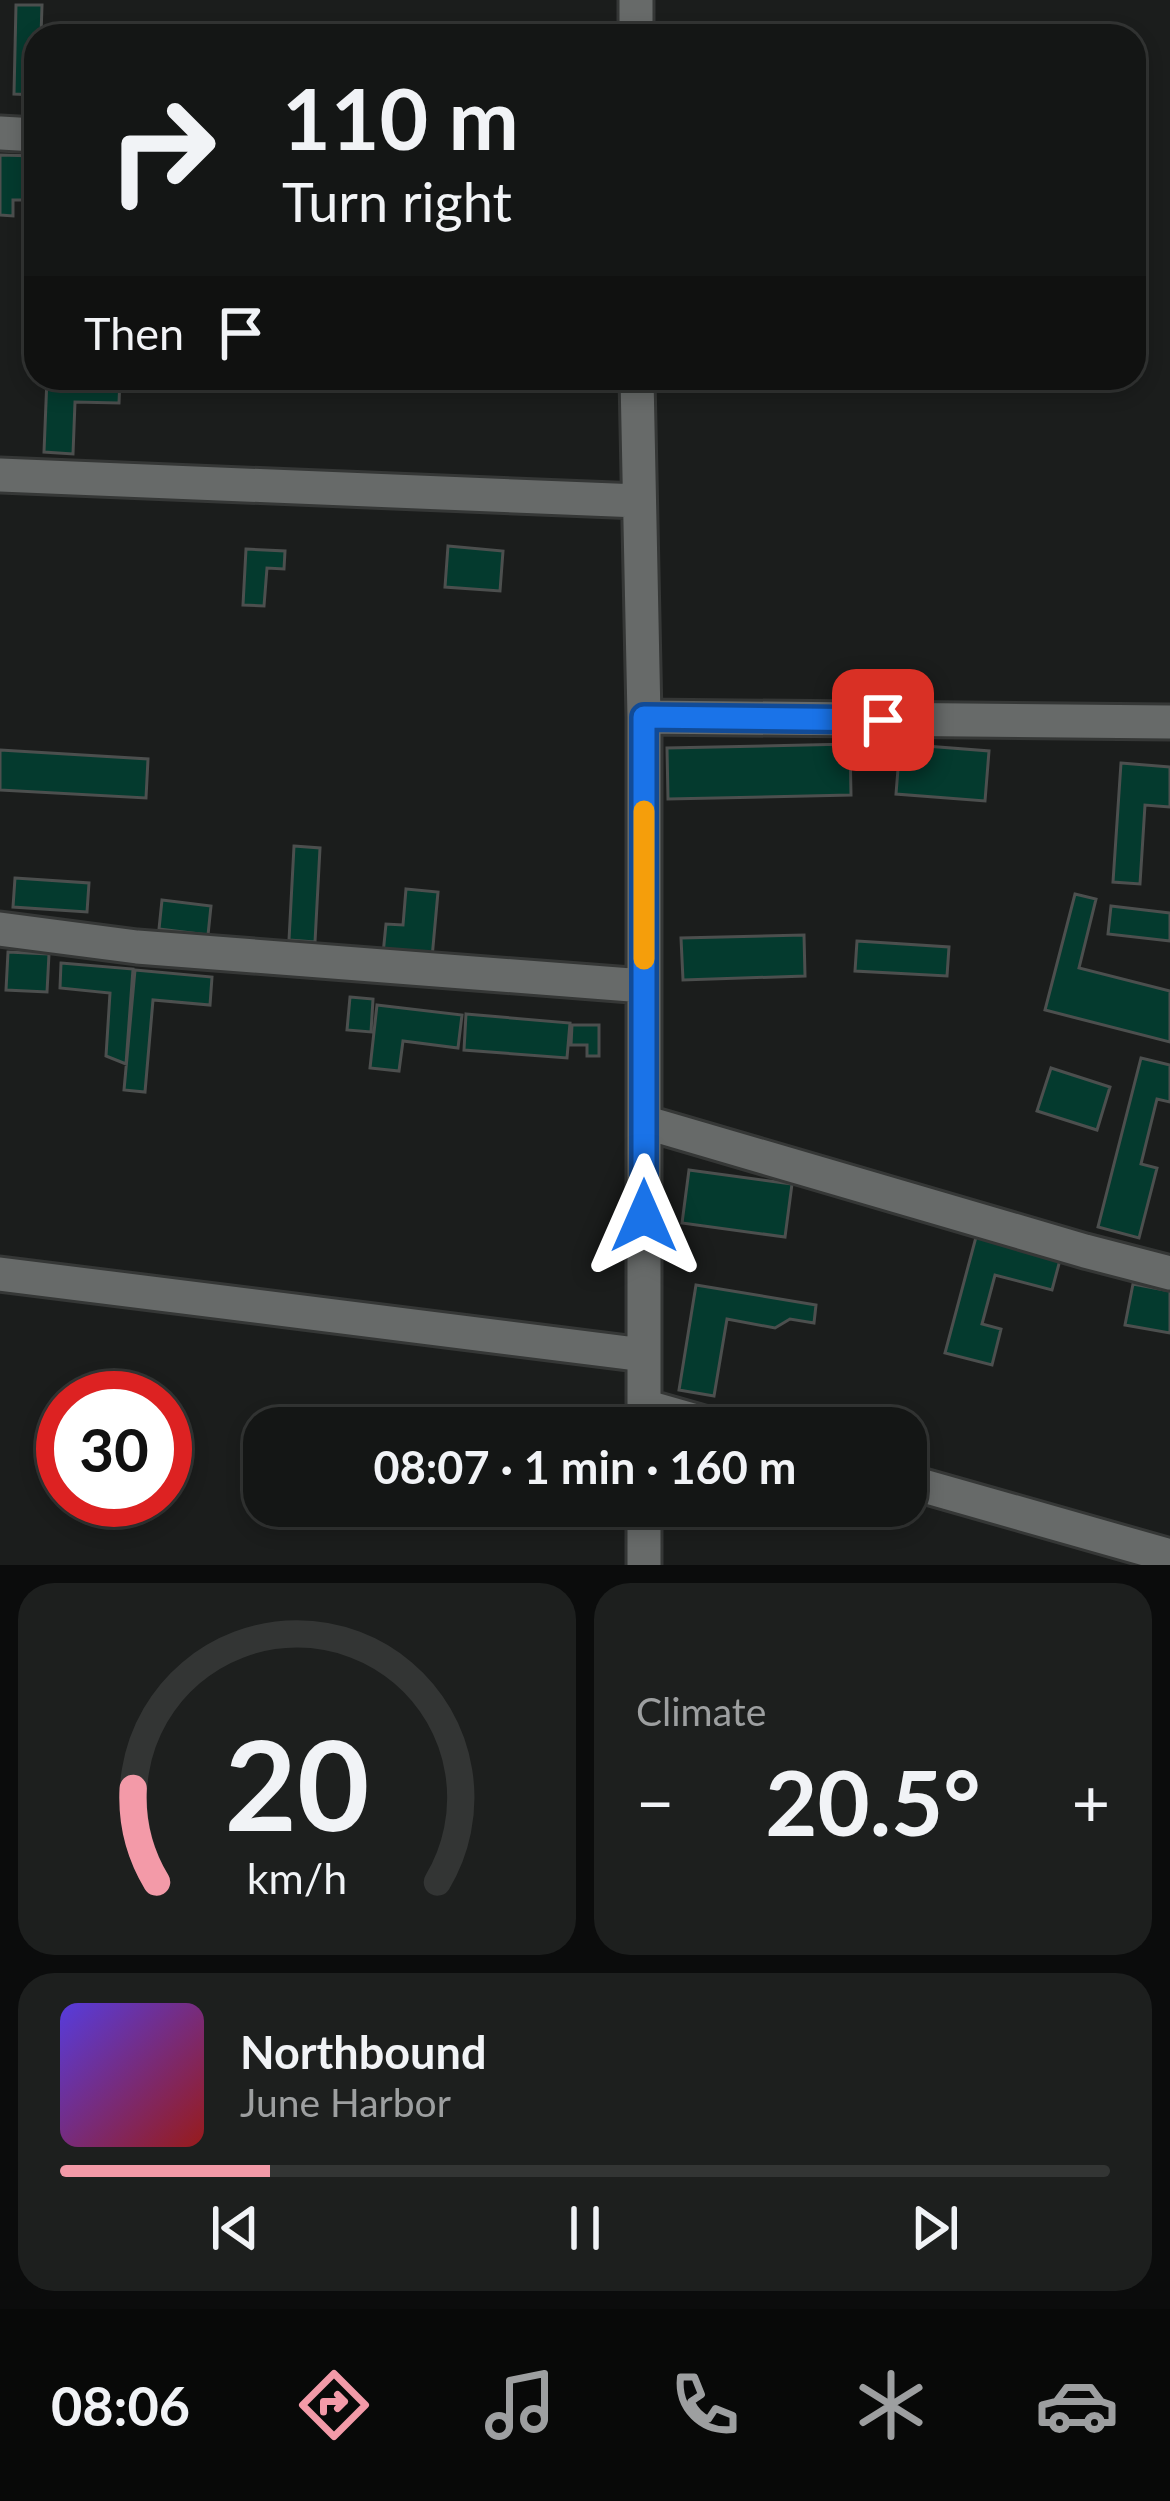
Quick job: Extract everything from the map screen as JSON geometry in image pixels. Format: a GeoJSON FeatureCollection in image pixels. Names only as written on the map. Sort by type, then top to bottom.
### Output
{"type":"FeatureCollection","features":[{"type":"Feature","properties":{"kind":"street"},"geometry":{"type":"LineString","coordinates":[[637,390],[644,717],[644,1407]]}},
{"type":"Feature","properties":{"kind":"street"},"geometry":{"type":"LineString","coordinates":[[0,475],[639,501]]}},
{"type":"Feature","properties":{"kind":"street"},"geometry":{"type":"LineString","coordinates":[[644,717],[1170,722]]}},
{"type":"Feature","properties":{"kind":"street"},"geometry":{"type":"LineString","coordinates":[[0,928],[160,949],[644,986]]}},
{"type":"Feature","properties":{"kind":"street"},"geometry":{"type":"LineString","coordinates":[[644,1122],[1170,1273]]}},
{"type":"Feature","properties":{"kind":"street"},"geometry":{"type":"LineString","coordinates":[[0,1274],[644,1355]]}},
{"type":"Feature","properties":{"kind":"street"},"geometry":{"type":"LineString","coordinates":[[927,1487],[1170,1556]]}},
{"type":"Feature","properties":{"kind":"street"},"geometry":{"type":"LineString","coordinates":[[644,1527],[644,1565]]}},
{"type":"Feature","properties":{"kind":"building"},"geometry":{"type":"Polygon","coordinates":[[[16,5],[42,5],[41,24],[24,24],[24,94],[14,94],[16,5]]]}},
{"type":"Feature","properties":{"kind":"building"},"geometry":{"type":"Polygon","coordinates":[[[0,155],[24,156],[24,200],[13,200],[13,216],[0,215],[0,155]]]}},
{"type":"Feature","properties":{"kind":"building"},"geometry":{"type":"Polygon","coordinates":[[[47,390],[120,390],[119,403],[75,402],[73,454],[44,452],[47,390]]]}},
{"type":"Feature","properties":{"kind":"building"},"geometry":{"type":"Polygon","coordinates":[[[448,546],[503,551],[500,591],[445,587],[448,546]]]}},
{"type":"Feature","properties":{"kind":"building"},"geometry":{"type":"Polygon","coordinates":[[[246,549],[285,551],[284,569],[267,568],[264,606],[243,605],[246,549]]]}},
{"type":"Feature","properties":{"kind":"building"},"geometry":{"type":"Polygon","coordinates":[[[850,744],[851,795],[668,799],[667,748],[850,744]]]}},
{"type":"Feature","properties":{"kind":"building"},"geometry":{"type":"Polygon","coordinates":[[[900,744],[989,751],[985,801],[896,794],[900,744]]]}},
{"type":"Feature","properties":{"kind":"building"},"geometry":{"type":"Polygon","coordinates":[[[0,750],[148,759],[146,798],[0,790],[0,750]]]}},
{"type":"Feature","properties":{"kind":"building"},"geometry":{"type":"Polygon","coordinates":[[[1121,763],[1170,767],[1170,807],[1145,805],[1140,884],[1113,882],[1121,763]]]}},
{"type":"Feature","properties":{"kind":"building"},"geometry":{"type":"Polygon","coordinates":[[[294,846],[320,848],[315,942],[289,940],[294,846]]]}},
{"type":"Feature","properties":{"kind":"building"},"geometry":{"type":"Polygon","coordinates":[[[15,878],[89,883],[87,912],[13,907],[15,878]]]}},
{"type":"Feature","properties":{"kind":"building"},"geometry":{"type":"Polygon","coordinates":[[[406,889],[438,892],[432,958],[383,954],[386,924],[403,925],[406,889]]]}},
{"type":"Feature","properties":{"kind":"building"},"geometry":{"type":"Polygon","coordinates":[[[1075,894],[1096,899],[1079,968],[1170,991],[1170,1042],[1045,1010],[1075,894]]]}},
{"type":"Feature","properties":{"kind":"building"},"geometry":{"type":"Polygon","coordinates":[[[162,900],[211,906],[208,935],[159,929],[162,900]]]}},
{"type":"Feature","properties":{"kind":"building"},"geometry":{"type":"Polygon","coordinates":[[[1111,906],[1170,913],[1170,941],[1108,934],[1111,906]]]}},
{"type":"Feature","properties":{"kind":"building"},"geometry":{"type":"Polygon","coordinates":[[[804,935],[805,976],[683,980],[681,938],[804,935]]]}},
{"type":"Feature","properties":{"kind":"building"},"geometry":{"type":"Polygon","coordinates":[[[857,941],[949,947],[947,976],[855,971],[857,941]]]}},
{"type":"Feature","properties":{"kind":"building"},"geometry":{"type":"Polygon","coordinates":[[[8,952],[49,954],[47,992],[6,990],[8,952]]]}},
{"type":"Feature","properties":{"kind":"building"},"geometry":{"type":"Polygon","coordinates":[[[61,963],[133,969],[126,1064],[106,1056],[110,993],[60,988],[61,963]]]}},
{"type":"Feature","properties":{"kind":"building"},"geometry":{"type":"Polygon","coordinates":[[[135,970],[212,977],[210,1005],[153,1000],[145,1092],[124,1090],[135,970]]]}},
{"type":"Feature","properties":{"kind":"building"},"geometry":{"type":"Polygon","coordinates":[[[350,997],[373,999],[371,1032],[347,1030],[350,997]]]}},
{"type":"Feature","properties":{"kind":"building"},"geometry":{"type":"Polygon","coordinates":[[[377,1005],[462,1015],[458,1048],[403,1041],[399,1071],[370,1068],[377,1005]]]}},
{"type":"Feature","properties":{"kind":"building"},"geometry":{"type":"Polygon","coordinates":[[[466,1014],[570,1023],[567,1058],[464,1050],[466,1014]]]}},
{"type":"Feature","properties":{"kind":"building"},"geometry":{"type":"Polygon","coordinates":[[[572,1025],[599,1025],[599,1056],[587,1056],[587,1045],[571,1045],[572,1025]]]}},
{"type":"Feature","properties":{"kind":"building"},"geometry":{"type":"Polygon","coordinates":[[[1141,1058],[1170,1065],[1170,1102],[1157,1099],[1141,1164],[1157,1168],[1139,1238],[1098,1227],[1141,1058]]]}},
{"type":"Feature","properties":{"kind":"building"},"geometry":{"type":"Polygon","coordinates":[[[1051,1068],[1110,1087],[1097,1130],[1037,1111],[1051,1068]]]}},
{"type":"Feature","properties":{"kind":"building"},"geometry":{"type":"Polygon","coordinates":[[[689,1170],[792,1184],[785,1237],[682,1223],[689,1170]]]}},
{"type":"Feature","properties":{"kind":"building"},"geometry":{"type":"Polygon","coordinates":[[[976,1237],[1060,1260],[1052,1290],[995,1275],[982,1324],[1001,1329],[992,1365],[945,1353],[976,1237]]]}},
{"type":"Feature","properties":{"kind":"building"},"geometry":{"type":"Polygon","coordinates":[[[1133,1284],[1170,1291],[1170,1333],[1125,1325],[1133,1284]]]}},
{"type":"Feature","properties":{"kind":"building"},"geometry":{"type":"Polygon","coordinates":[[[696,1285],[816,1305],[814,1323],[790,1319],[775,1328],[727,1319],[714,1396],[679,1390],[696,1285]]]}},
{"type":"Feature","properties":{"kind":"slow traffic"},"geometry":{"type":"LineString","coordinates":[[644,811],[644,959]]}},
{"type":"Feature","properties":{"kind":"route"},"geometry":{"type":"LineString","coordinates":[[644,1216],[644,717],[883,720]]}}]}
